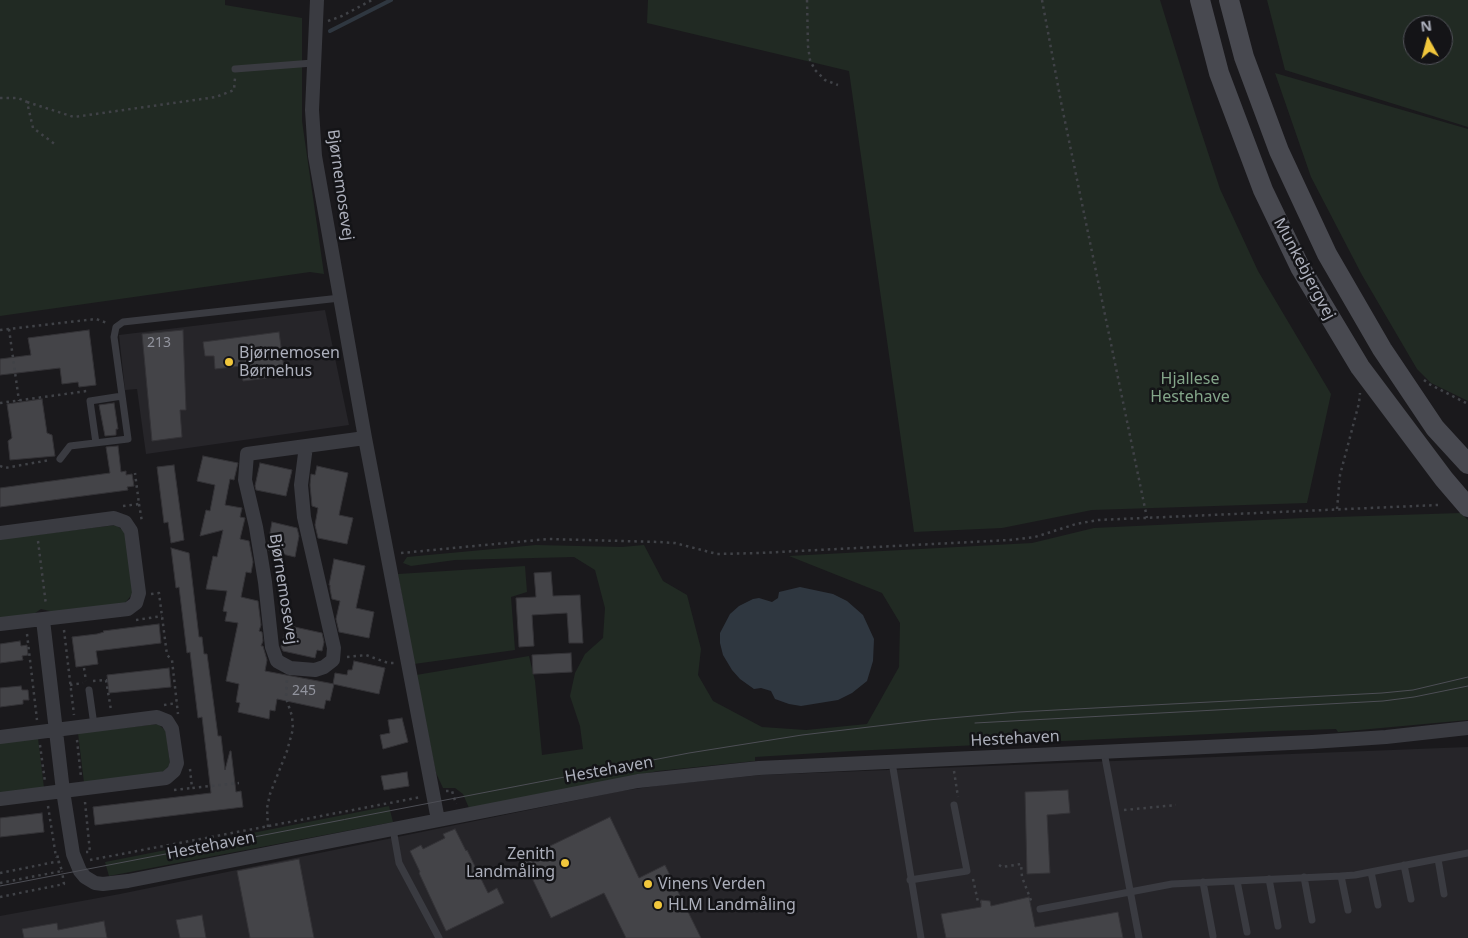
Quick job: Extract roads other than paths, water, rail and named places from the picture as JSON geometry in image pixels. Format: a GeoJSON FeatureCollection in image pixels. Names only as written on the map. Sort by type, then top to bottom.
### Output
{"type":"FeatureCollection","features":[{"type":"Feature","properties":{"kind":"street","name":"Bjørnemosevej"},"geometry":{"type":"LineString","coordinates":[[317,0],[312,110],[315,156],[365,438],[438,820]]}},
{"type":"Feature","properties":{"kind":"street","name":"Munkebjergvej"},"geometry":{"type":"LineString","coordinates":[[1200,0],[1220,73],[1246,145],[1263,190],[1300,267],[1360,367],[1444,479],[1468,507]]}},
{"type":"Feature","properties":{"kind":"street","name":"Munkebjergvej"},"geometry":{"type":"LineString","coordinates":[[1229,0],[1244,58],[1279,151],[1327,254],[1387,357],[1436,428],[1468,464]]}},
{"type":"Feature","properties":{"kind":"street","name":"Bjørnemosevej"},"geometry":{"type":"LineString","coordinates":[[306,446],[301,485],[304,517],[334,648],[333,660],[324,667],[315,670],[290,668],[277,661],[272,648],[265,582],[256,527],[245,480],[247,454],[306,446],[365,438]]}},
{"type":"Feature","properties":{"kind":"street"},"geometry":{"type":"LineString","coordinates":[[0,533],[114,518],[125,522],[131,532],[138,596],[136,603],[128,609],[0,624]]}},
{"type":"Feature","properties":{"kind":"street"},"geometry":{"type":"LineString","coordinates":[[45,619],[64,791]]}},
{"type":"Feature","properties":{"kind":"street"},"geometry":{"type":"LineString","coordinates":[[0,737],[157,717],[167,721],[172,729],[177,763],[174,771],[166,778],[0,799]]}},
{"type":"Feature","properties":{"kind":"street","name":"Hestehaven"},"geometry":{"type":"LineString","coordinates":[[64,791],[75,858],[80,871],[85,877],[95,883],[103,884],[638,781],[759,768],[1312,742],[1468,728]]}},
{"type":"Feature","properties":{"kind":"lane"},"geometry":{"type":"LineString","coordinates":[[235,69],[313,63]]}},
{"type":"Feature","properties":{"kind":"lane"},"geometry":{"type":"LineString","coordinates":[[60,459],[70,446],[128,438],[114,337],[116,327],[123,322],[340,298]]}},
{"type":"Feature","properties":{"kind":"lane"},"geometry":{"type":"LineString","coordinates":[[96,443],[90,400],[122,396]]}},
{"type":"Feature","properties":{"kind":"lane"},"geometry":{"type":"LineString","coordinates":[[90,690],[94,726]]}},
{"type":"Feature","properties":{"kind":"lane"},"geometry":{"type":"LineString","coordinates":[[1104,752],[1139,938]]}},
{"type":"Feature","properties":{"kind":"lane"},"geometry":{"type":"LineString","coordinates":[[892,762],[921,938]]}},
{"type":"Feature","properties":{"kind":"lane"},"geometry":{"type":"LineString","coordinates":[[910,880],[967,871],[954,805]]}},
{"type":"Feature","properties":{"kind":"lane"},"geometry":{"type":"LineString","coordinates":[[393,829],[399,863],[439,938]]}},
{"type":"Feature","properties":{"kind":"lane"},"geometry":{"type":"LineString","coordinates":[[1040,909],[1172,884],[1341,876],[1372,872],[1468,853]]}},
{"type":"Feature","properties":{"kind":"lane"},"geometry":{"type":"LineString","coordinates":[[1438,859],[1444,894]]}},
{"type":"Feature","properties":{"kind":"lane"},"geometry":{"type":"LineString","coordinates":[[1404,865],[1411,899]]}},
{"type":"Feature","properties":{"kind":"lane"},"geometry":{"type":"LineString","coordinates":[[1372,872],[1378,905]]}},
{"type":"Feature","properties":{"kind":"lane"},"geometry":{"type":"LineString","coordinates":[[1341,876],[1348,910]]}},
{"type":"Feature","properties":{"kind":"lane"},"geometry":{"type":"LineString","coordinates":[[1304,877],[1312,920]]}},
{"type":"Feature","properties":{"kind":"lane"},"geometry":{"type":"LineString","coordinates":[[1269,879],[1278,926]]}},
{"type":"Feature","properties":{"kind":"lane"},"geometry":{"type":"LineString","coordinates":[[1237,881],[1247,932]]}},
{"type":"Feature","properties":{"kind":"lane"},"geometry":{"type":"LineString","coordinates":[[1203,882],[1213,936]]}},
{"type":"Feature","properties":{"kind":"waterway"},"geometry":{"type":"LineString","coordinates":[[330,31],[391,0]]}},
{"type":"Feature","properties":{"kind":"tram line"},"geometry":{"type":"LineString","coordinates":[[0,886],[689,753],[802,735],[928,720],[1018,712],[1382,693],[1413,690],[1468,677]]}},
{"type":"Feature","properties":{"kind":"tram line"},"geometry":{"type":"LineString","coordinates":[[975,723],[1383,701],[1468,686]]}},
{"type":"Feature","properties":{"kind":"place","name":"Bjørnemosen Børnehus"},"geometry":{"type":"Point","coordinates":[229,362]}},
{"type":"Feature","properties":{"kind":"place","name":"Zenith Landmåling"},"geometry":{"type":"Point","coordinates":[565,863]}},
{"type":"Feature","properties":{"kind":"place","name":"Vinens Verden"},"geometry":{"type":"Point","coordinates":[648,884]}},
{"type":"Feature","properties":{"kind":"place","name":"HLM Landmåling"},"geometry":{"type":"Point","coordinates":[658,905]}},
{"type":"Feature","properties":{"kind":"park label","name":"Hjallese Hestehave"},"geometry":{"type":"Point","coordinates":[1190,388]}}]}
